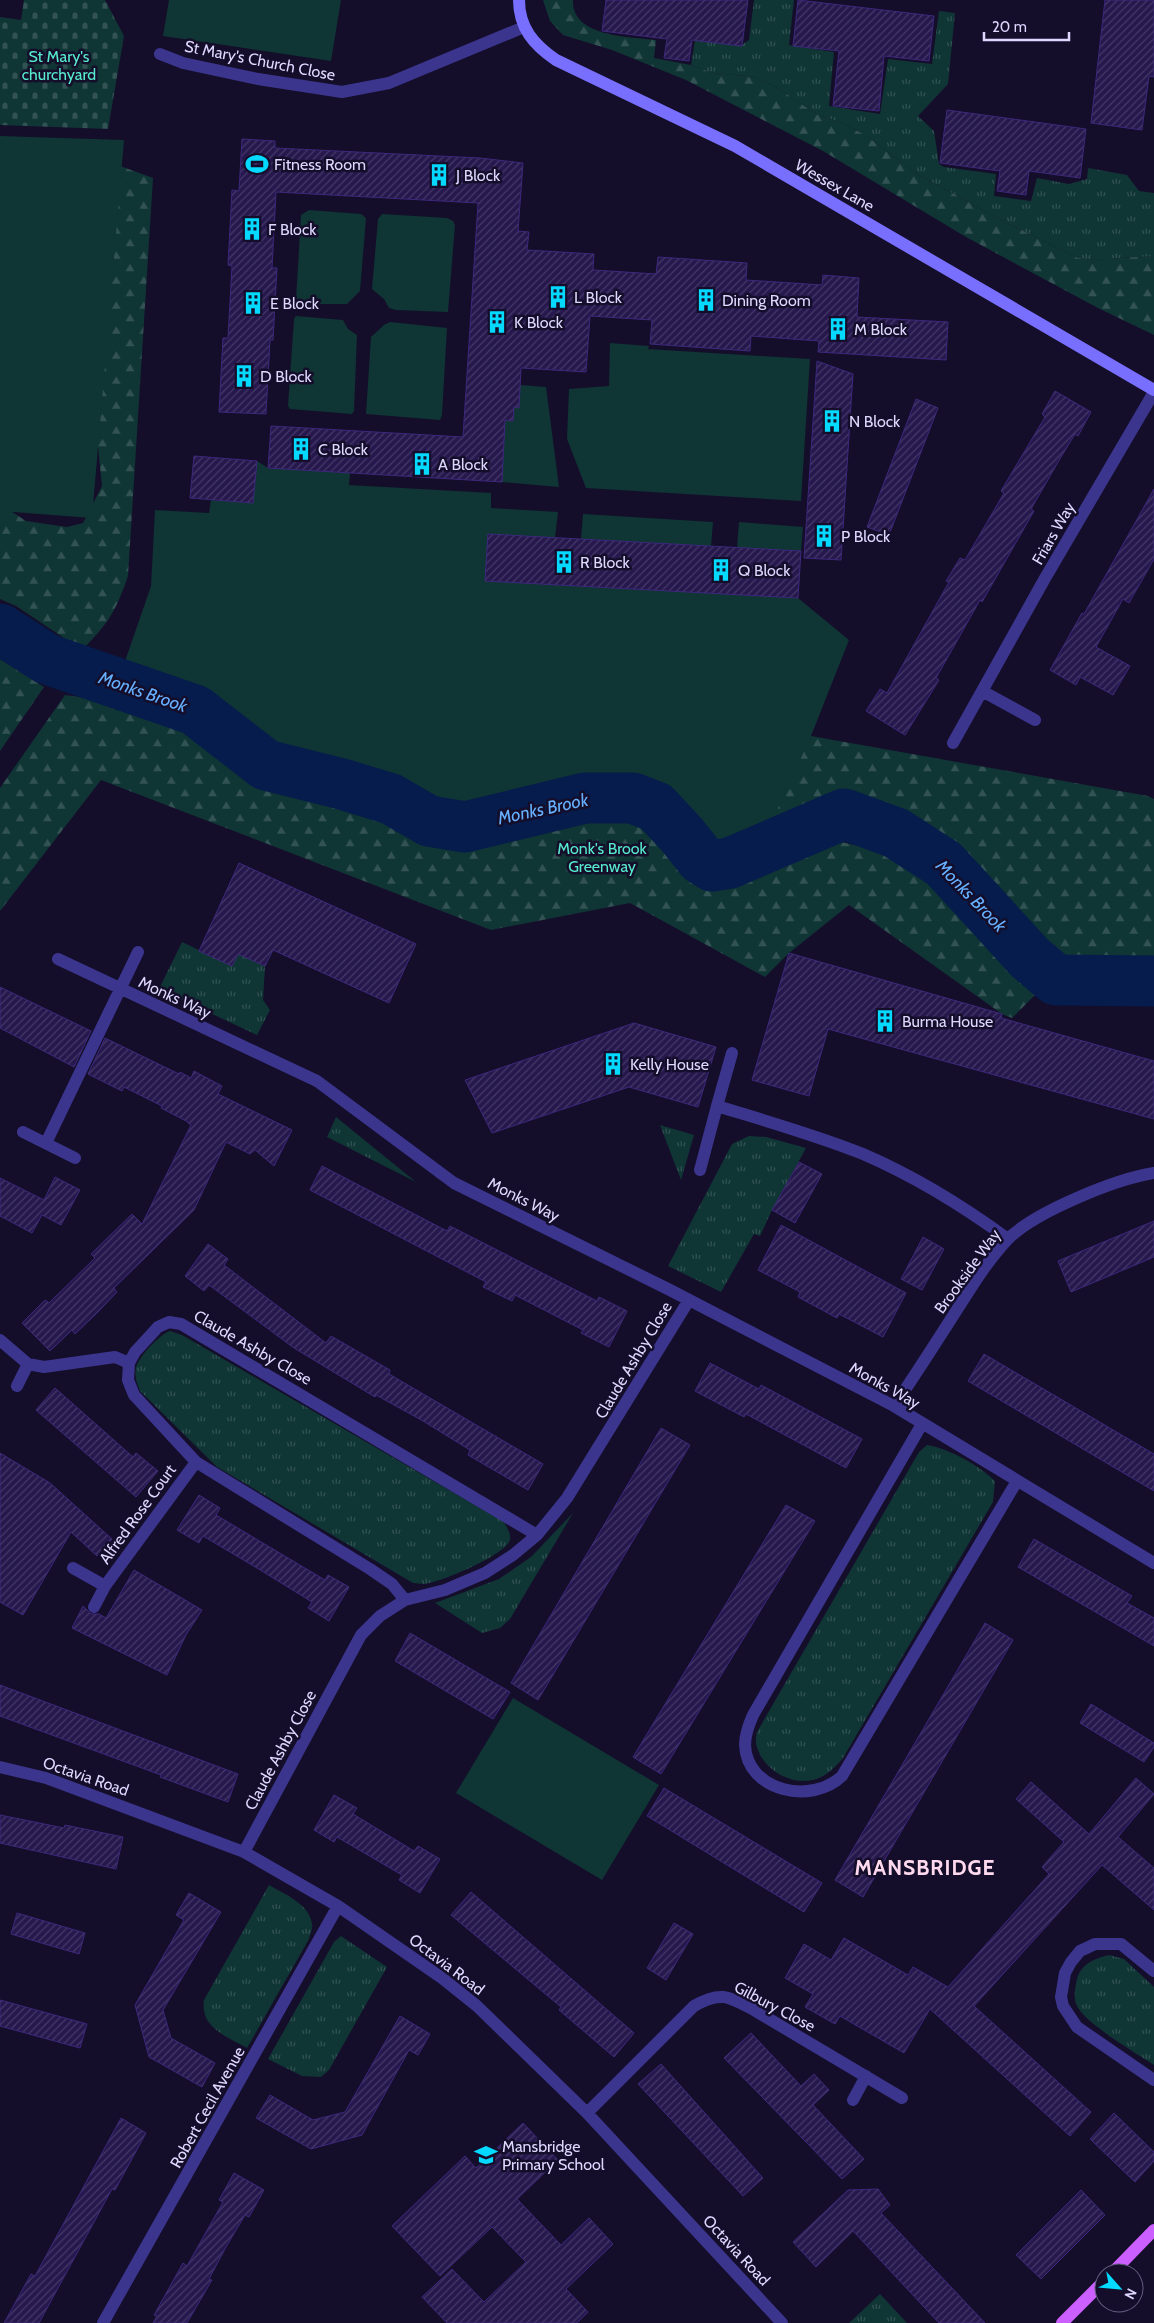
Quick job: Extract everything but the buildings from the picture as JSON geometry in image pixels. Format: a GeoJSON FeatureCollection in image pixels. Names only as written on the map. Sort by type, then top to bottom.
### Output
{"type":"FeatureCollection","features":[{"type":"Feature","properties":{"kind":"main road"},"geometry":{"type":"LineString","coordinates":[[1122,2263],[1154,2230]]}},
{"type":"Feature","properties":{"kind":"main road"},"geometry":{"type":"LineString","coordinates":[[1062,2323],[1094,2291]]}},
{"type":"Feature","properties":{"kind":"street","name":"Wessex Lane"},"geometry":{"type":"LineString","coordinates":[[520,0],[524,27],[542,50],[556,60],[735,146],[1154,391]]}},
{"type":"Feature","properties":{"kind":"street","name":"St Mary's Church Close"},"geometry":{"type":"LineString","coordinates":[[160,54],[183,63],[258,79],[342,92],[389,82],[524,27]]}},
{"type":"Feature","properties":{"kind":"street","name":"Friars Way"},"geometry":{"type":"LineString","coordinates":[[953,743],[1044,580],[1154,391]]}},
{"type":"Feature","properties":{"kind":"street"},"geometry":{"type":"LineString","coordinates":[[982,691],[1035,720]]}},
{"type":"Feature","properties":{"kind":"street","name":"Monks Way"},"geometry":{"type":"LineString","coordinates":[[46,1143],[138,952]]}},
{"type":"Feature","properties":{"kind":"street","name":"Monks Way"},"geometry":{"type":"LineString","coordinates":[[58,960],[316,1082],[454,1183],[894,1406],[1154,1563]]}},
{"type":"Feature","properties":{"kind":"street"},"geometry":{"type":"LineString","coordinates":[[700,1170],[732,1054]]}},
{"type":"Feature","properties":{"kind":"street"},"geometry":{"type":"LineString","coordinates":[[717,1106],[864,1155],[909,1177],[969,1211],[1008,1239]]}},
{"type":"Feature","properties":{"kind":"street"},"geometry":{"type":"LineString","coordinates":[[23,1132],[74,1158]]}},
{"type":"Feature","properties":{"kind":"street","name":"Brookside Way"},"geometry":{"type":"LineString","coordinates":[[894,1406],[975,1282],[1008,1239],[1050,1210],[1080,1197],[1142,1175],[1154,1173]]}},
{"type":"Feature","properties":{"kind":"street","name":"Claude Ashby Close"},"geometry":{"type":"LineString","coordinates":[[244,1852],[361,1635],[380,1616],[405,1600],[445,1590],[485,1573],[513,1555],[537,1535],[567,1498],[688,1300]]}},
{"type":"Feature","properties":{"kind":"street","name":"Claude Ashby Close"},"geometry":{"type":"LineString","coordinates":[[129,1363],[135,1352],[158,1326],[169,1322],[181,1324],[537,1535]]}},
{"type":"Feature","properties":{"kind":"street"},"geometry":{"type":"LineString","coordinates":[[0,1340],[28,1364],[44,1367],[115,1357],[129,1363],[128,1380],[134,1394],[196,1462],[370,1569],[392,1584],[405,1600]]}},
{"type":"Feature","properties":{"kind":"street"},"geometry":{"type":"LineString","coordinates":[[17,1386],[28,1364]]}},
{"type":"Feature","properties":{"kind":"street","name":"Monks Way"},"geometry":{"type":"LineString","coordinates":[[922,1424],[752,1715],[745,1745],[748,1758],[755,1770],[773,1786],[796,1792],[807,1792],[833,1785],[842,1776],[1017,1481]]}},
{"type":"Feature","properties":{"kind":"street","name":"Alfred Rose Court"},"geometry":{"type":"LineString","coordinates":[[94,1607],[105,1586],[196,1462]]}},
{"type":"Feature","properties":{"kind":"street","name":"Alfred Rose Court"},"geometry":{"type":"LineString","coordinates":[[73,1568],[105,1586]]}},
{"type":"Feature","properties":{"kind":"street","name":"Octavia Road"},"geometry":{"type":"LineString","coordinates":[[0,1767],[46,1778],[244,1852],[338,1906],[442,1978],[477,2006],[587,2113],[782,2323]]}},
{"type":"Feature","properties":{"kind":"street","name":"Robert Cecil Avenue"},"geometry":{"type":"LineString","coordinates":[[103,2323],[338,1906]]}},
{"type":"Feature","properties":{"kind":"street"},"geometry":{"type":"LineString","coordinates":[[1154,1971],[1120,1944],[1095,1944],[1080,1951],[1072,1962],[1063,1979],[1061,1997],[1063,2006],[1077,2026],[1154,2080]]}},
{"type":"Feature","properties":{"kind":"street","name":"Gilbury Close"},"geometry":{"type":"LineString","coordinates":[[587,2113],[694,2006],[710,1996],[733,1998],[902,2098]]}},
{"type":"Feature","properties":{"kind":"street"},"geometry":{"type":"LineString","coordinates":[[853,2100],[866,2076]]}},
{"type":"Feature","properties":{"kind":"green space","name":"St Mary's churchyard"},"geometry":{"type":"Polygon","coordinates":[[[24,0],[105,0],[124,36],[108,129],[0,125],[0,17],[21,20],[24,0]]]}},
{"type":"Feature","properties":{"kind":"green space"},"geometry":{"type":"Polygon","coordinates":[[[169,0],[341,0],[331,61],[163,36],[169,0]]]}},
{"type":"Feature","properties":{"kind":"green space"},"geometry":{"type":"Polygon","coordinates":[[[543,0],[573,0],[575,12],[581,21],[604,33],[656,40],[654,58],[691,65],[713,73],[756,77],[776,87],[816,114],[842,123],[865,135],[919,175],[1005,222],[1078,258],[1154,257],[1154,335],[1098,308],[966,237],[823,151],[686,80],[612,50],[563,35],[550,21],[543,0]]]}},
{"type":"Feature","properties":{"kind":"green space"},"geometry":{"type":"Polygon","coordinates":[[[754,0],[794,0],[789,45],[834,52],[829,106],[880,114],[888,59],[932,64],[939,11],[955,13],[948,84],[918,116],[934,131],[939,164],[944,167],[996,174],[994,196],[1031,201],[1037,178],[1069,184],[1087,179],[1088,168],[1127,175],[1139,191],[1154,193],[1154,257],[1078,258],[1005,222],[919,175],[865,135],[842,123],[816,114],[776,87],[756,77],[713,73],[691,65],[695,40],[740,46],[749,40],[754,0]]]}},
{"type":"Feature","properties":{"kind":"green space"},"geometry":{"type":"Polygon","coordinates":[[[0,136],[124,140],[92,518],[0,511],[0,136]]]}},
{"type":"Feature","properties":{"kind":"green space"},"geometry":{"type":"Polygon","coordinates":[[[68,147],[153,178],[128,576],[110,616],[82,650],[16,606],[0,599],[0,504],[26,521],[67,527],[83,523],[102,486],[68,147]]]}},
{"type":"Feature","properties":{"kind":"green space"},"geometry":{"type":"Polygon","coordinates":[[[309,210],[361,214],[366,218],[360,291],[347,304],[298,304],[296,300],[301,215],[309,210]]]}},
{"type":"Feature","properties":{"kind":"green space"},"geometry":{"type":"Polygon","coordinates":[[[382,214],[447,218],[453,221],[455,225],[448,312],[396,310],[389,308],[384,299],[372,289],[378,219],[382,214]]]}},
{"type":"Feature","properties":{"kind":"green space"},"geometry":{"type":"Polygon","coordinates":[[[296,316],[343,320],[348,329],[357,335],[354,411],[352,414],[290,409],[288,406],[294,319],[296,316]]]}},
{"type":"Feature","properties":{"kind":"green space"},"geometry":{"type":"Polygon","coordinates":[[[390,322],[447,328],[442,415],[440,420],[366,414],[371,337],[390,322]]]}},
{"type":"Feature","properties":{"kind":"green space"},"geometry":{"type":"Polygon","coordinates":[[[610,343],[649,346],[648,349],[810,359],[801,501],[586,488],[567,439],[569,389],[609,386],[610,343]]]}},
{"type":"Feature","properties":{"kind":"green space"},"geometry":{"type":"Polygon","coordinates":[[[520,385],[546,387],[559,487],[502,482],[505,420],[512,421],[514,407],[519,407],[520,385]]]}},
{"type":"Feature","properties":{"kind":"green space"},"geometry":{"type":"Polygon","coordinates":[[[257,461],[268,468],[350,473],[349,485],[491,493],[491,508],[558,512],[555,538],[486,581],[798,598],[849,640],[811,736],[767,832],[718,855],[708,851],[659,789],[637,781],[581,783],[465,809],[431,805],[398,783],[271,753],[231,717],[180,686],[122,670],[151,586],[155,510],[209,513],[211,500],[253,503],[257,461]]]}},
{"type":"Feature","properties":{"kind":"green space"},"geometry":{"type":"Polygon","coordinates":[[[583,514],[713,522],[711,546],[581,539],[583,514]]]}},
{"type":"Feature","properties":{"kind":"green space"},"geometry":{"type":"Polygon","coordinates":[[[739,522],[803,527],[801,551],[737,548],[739,522]]]}},
{"type":"Feature","properties":{"kind":"green space"},"geometry":{"type":"Polygon","coordinates":[[[0,659],[44,687],[0,751],[0,659]]]}},
{"type":"Feature","properties":{"kind":"green space","name":"Monk's Brook Greenway"},"geometry":{"type":"Polygon","coordinates":[[[65,695],[115,702],[186,726],[261,782],[381,814],[426,834],[466,840],[489,838],[556,823],[572,817],[582,810],[600,806],[617,806],[649,820],[679,847],[689,862],[700,872],[718,879],[761,865],[810,841],[837,841],[895,854],[919,867],[962,904],[1043,987],[1012,1018],[1002,1014],[849,905],[789,953],[765,977],[630,903],[491,930],[101,780],[0,911],[0,788],[65,695]]]}},
{"type":"Feature","properties":{"kind":"green space"},"geometry":{"type":"Polygon","coordinates":[[[765,720],[811,736],[1148,796],[1154,799],[1154,961],[1060,958],[1042,949],[1018,920],[948,856],[910,830],[878,816],[844,806],[767,832],[718,855],[708,851],[659,789],[637,781],[581,783],[465,809],[431,805],[765,720]]]}},
{"type":"Feature","properties":{"kind":"green space"},"geometry":{"type":"Polygon","coordinates":[[[182,942],[232,966],[238,954],[265,966],[263,1000],[270,1010],[257,1035],[159,989],[182,942]]]}},
{"type":"Feature","properties":{"kind":"green space"},"geometry":{"type":"Polygon","coordinates":[[[336,1117],[416,1182],[327,1137],[336,1117]]]}},
{"type":"Feature","properties":{"kind":"green space"},"geometry":{"type":"Polygon","coordinates":[[[660,1125],[694,1135],[681,1180],[660,1125]]]}},
{"type":"Feature","properties":{"kind":"green space"},"geometry":{"type":"Polygon","coordinates":[[[749,1136],[766,1137],[806,1148],[760,1236],[754,1234],[721,1292],[668,1266],[732,1144],[749,1136]]]}},
{"type":"Feature","properties":{"kind":"green space"},"geometry":{"type":"Polygon","coordinates":[[[170,1331],[182,1335],[504,1522],[510,1540],[497,1553],[457,1574],[424,1584],[413,1583],[217,1467],[140,1391],[135,1371],[138,1363],[155,1341],[170,1331]]]}},
{"type":"Feature","properties":{"kind":"green space"},"geometry":{"type":"Polygon","coordinates":[[[927,1445],[954,1454],[989,1475],[995,1481],[993,1502],[843,1758],[829,1772],[810,1781],[800,1781],[782,1776],[766,1764],[761,1756],[756,1744],[757,1732],[919,1452],[927,1445]]]}},
{"type":"Feature","properties":{"kind":"green space"},"geometry":{"type":"Polygon","coordinates":[[[573,1513],[510,1619],[500,1628],[482,1633],[435,1603],[499,1579],[531,1557],[573,1513]]]}},
{"type":"Feature","properties":{"kind":"green space"},"geometry":{"type":"Polygon","coordinates":[[[513,1698],[659,1785],[602,1880],[456,1793],[513,1698]]]}},
{"type":"Feature","properties":{"kind":"green space"},"geometry":{"type":"Polygon","coordinates":[[[269,1885],[301,1905],[310,1917],[312,1927],[309,1939],[247,2048],[223,2035],[210,2024],[204,2010],[204,2000],[269,1885]]]}},
{"type":"Feature","properties":{"kind":"green space"},"geometry":{"type":"Polygon","coordinates":[[[341,1936],[387,1967],[329,2070],[321,2077],[302,2076],[268,2059],[334,1942],[341,1936]]]}},
{"type":"Feature","properties":{"kind":"green space"},"geometry":{"type":"Polygon","coordinates":[[[1109,1955],[1124,1959],[1154,1987],[1154,2065],[1090,2021],[1077,2006],[1075,1989],[1082,1969],[1094,1960],[1109,1955]]]}},
{"type":"Feature","properties":{"kind":"green space"},"geometry":{"type":"Polygon","coordinates":[[[880,2294],[907,2323],[849,2323],[880,2294]]]}},
{"type":"Feature","properties":{"kind":"waterway","name":"Monks Brook"},"geometry":{"type":"LineString","coordinates":[[0,629],[47,659],[195,710],[266,765],[342,784],[391,799],[429,821],[465,827],[585,798],[633,798],[656,807],[701,859],[712,866],[730,863],[844,814],[896,833],[944,864],[1030,958],[1056,980],[1154,981]]}},
{"type":"Feature","properties":{"kind":"place","name":"Fitness Room"},"geometry":{"type":"Point","coordinates":[257,164]}},
{"type":"Feature","properties":{"kind":"place","name":"J Block"},"geometry":{"type":"Point","coordinates":[439,175]}},
{"type":"Feature","properties":{"kind":"place","name":"F Block"},"geometry":{"type":"Point","coordinates":[252,229]}},
{"type":"Feature","properties":{"kind":"place","name":"L Block"},"geometry":{"type":"Point","coordinates":[558,297]}},
{"type":"Feature","properties":{"kind":"place","name":"Dining Room"},"geometry":{"type":"Point","coordinates":[706,300]}},
{"type":"Feature","properties":{"kind":"place","name":"E Block"},"geometry":{"type":"Point","coordinates":[253,303]}},
{"type":"Feature","properties":{"kind":"place","name":"K Block"},"geometry":{"type":"Point","coordinates":[497,322]}},
{"type":"Feature","properties":{"kind":"place","name":"M Block"},"geometry":{"type":"Point","coordinates":[838,329]}},
{"type":"Feature","properties":{"kind":"place","name":"D Block"},"geometry":{"type":"Point","coordinates":[244,376]}},
{"type":"Feature","properties":{"kind":"place","name":"N Block"},"geometry":{"type":"Point","coordinates":[832,421]}},
{"type":"Feature","properties":{"kind":"place","name":"C Block"},"geometry":{"type":"Point","coordinates":[301,449]}},
{"type":"Feature","properties":{"kind":"place","name":"A Block"},"geometry":{"type":"Point","coordinates":[422,464]}},
{"type":"Feature","properties":{"kind":"place","name":"P Block"},"geometry":{"type":"Point","coordinates":[824,536]}},
{"type":"Feature","properties":{"kind":"place","name":"R Block"},"geometry":{"type":"Point","coordinates":[564,562]}},
{"type":"Feature","properties":{"kind":"place","name":"Q Block"},"geometry":{"type":"Point","coordinates":[721,570]}},
{"type":"Feature","properties":{"kind":"place","name":"Burma House"},"geometry":{"type":"Point","coordinates":[885,1021]}},
{"type":"Feature","properties":{"kind":"place","name":"Kelly House"},"geometry":{"type":"Point","coordinates":[613,1064]}},
{"type":"Feature","properties":{"kind":"place","name":"Mansbridge Primary School"},"geometry":{"type":"Point","coordinates":[486,2155]}},
{"type":"Feature","properties":{"kind":"district","name":"MANSBRIDGE"},"geometry":{"type":"Point","coordinates":[925,1868]}}]}
